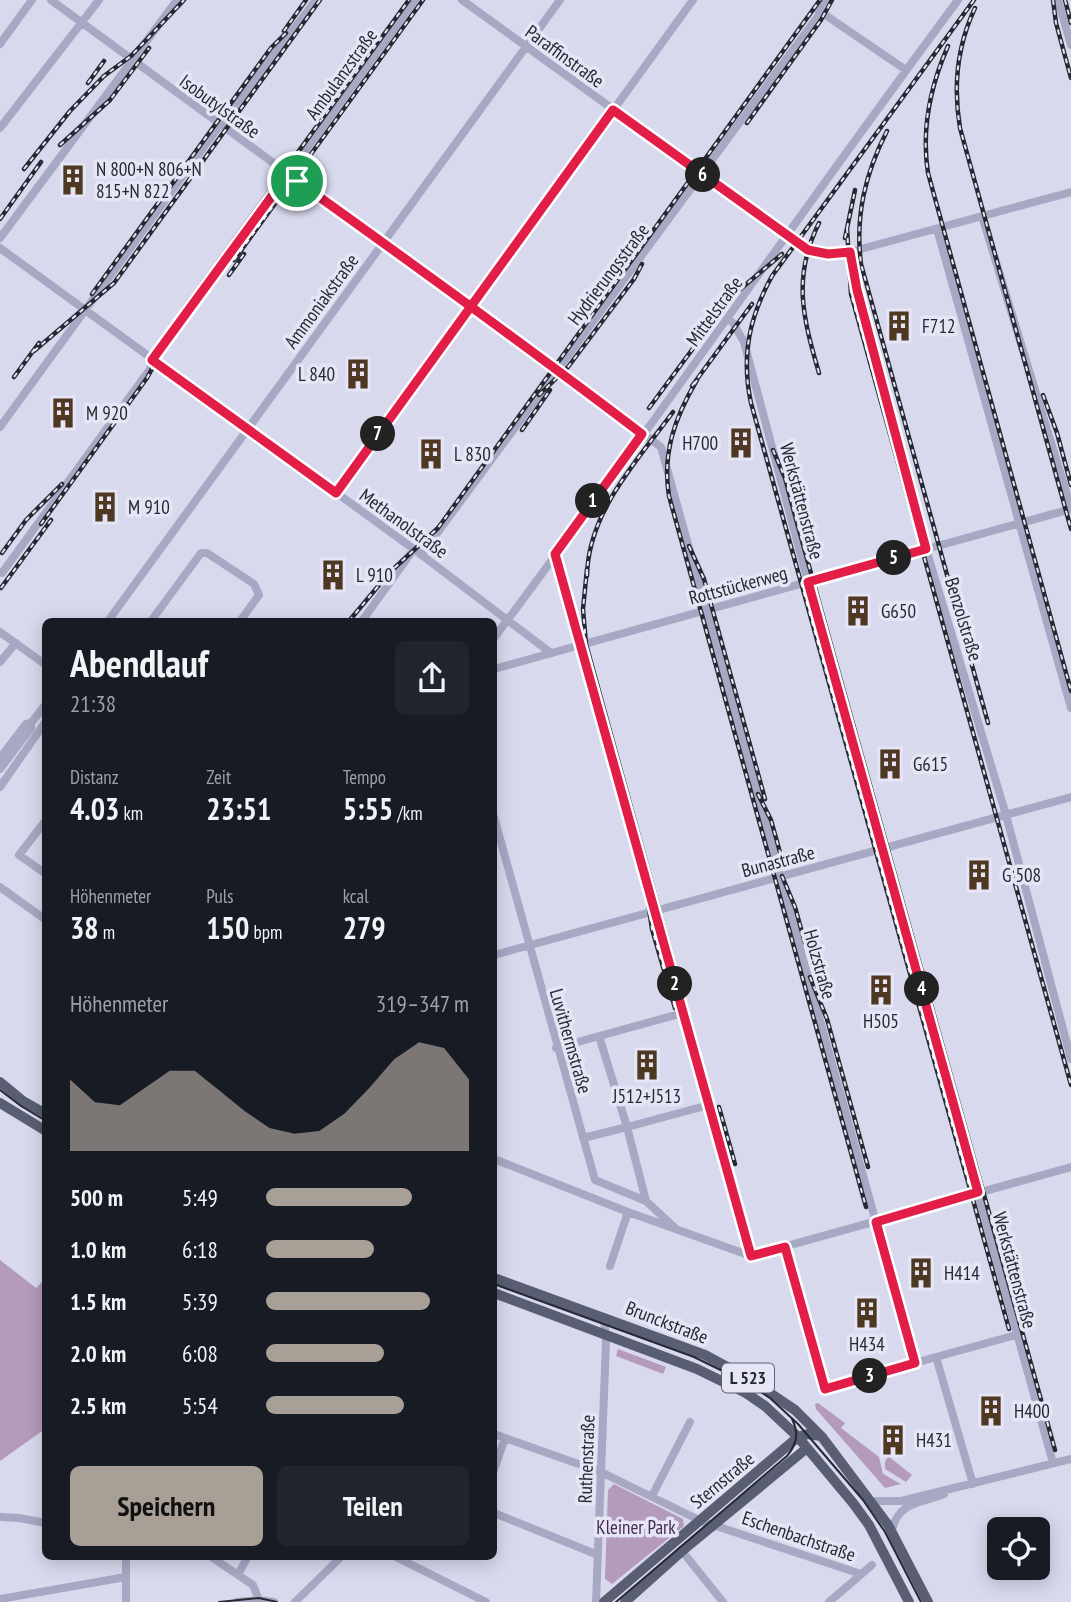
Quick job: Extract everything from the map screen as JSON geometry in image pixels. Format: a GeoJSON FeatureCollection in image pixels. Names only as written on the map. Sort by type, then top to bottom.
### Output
{"type":"FeatureCollection","features":[{"type":"Feature","properties":{"kind":"main road"},"geometry":{"type":"LineString","coordinates":[[0,1082],[23,1101],[42,1112]]}},
{"type":"Feature","properties":{"kind":"main road"},"geometry":{"type":"LineString","coordinates":[[0,1103],[42,1129]]}},
{"type":"Feature","properties":{"kind":"main road","name":"Brunckstraße"},"geometry":{"type":"LineString","coordinates":[[497,1279],[663,1338],[727,1366],[795,1410],[822,1437],[892,1531],[928,1602]]}},
{"type":"Feature","properties":{"kind":"main road","name":"Brunckstraße"},"geometry":{"type":"LineString","coordinates":[[497,1294],[697,1369],[746,1393],[779,1418],[798,1437],[869,1525],[909,1602]]}},
{"type":"Feature","properties":{"kind":"main road"},"geometry":{"type":"LineString","coordinates":[[798,1437],[808,1434],[822,1437]]}},
{"type":"Feature","properties":{"kind":"main road","name":"Sternstraße"},"geometry":{"type":"LineString","coordinates":[[604,1602],[798,1437]]}},
{"type":"Feature","properties":{"kind":"main road","name":"Sternstraße"},"geometry":{"type":"LineString","coordinates":[[625,1602],[682,1551],[807,1448]]}},
{"type":"Feature","properties":{"kind":"street"},"geometry":{"type":"LineString","coordinates":[[0,44],[32,0]]}},
{"type":"Feature","properties":{"kind":"street","name":"Isobutylstraße"},"geometry":{"type":"LineString","coordinates":[[51,0],[642,434]]}},
{"type":"Feature","properties":{"kind":"street"},"geometry":{"type":"LineString","coordinates":[[0,128],[99,0]]}},
{"type":"Feature","properties":{"kind":"street"},"geometry":{"type":"LineString","coordinates":[[0,238],[177,0]]}},
{"type":"Feature","properties":{"kind":"street"},"geometry":{"type":"LineString","coordinates":[[0,427],[220,125],[316,0]]}},
{"type":"Feature","properties":{"kind":"street","name":"Ambulanzstraße"},"geometry":{"type":"LineString","coordinates":[[0,572],[2,573],[150,369],[152,360],[415,0]]}},
{"type":"Feature","properties":{"kind":"street","name":"Paraffinstraße"},"geometry":{"type":"LineString","coordinates":[[462,0],[785,236]]}},
{"type":"Feature","properties":{"kind":"street","name":"Ammoniakstraße"},"geometry":{"type":"LineString","coordinates":[[110,618],[561,0]]}},
{"type":"Feature","properties":{"kind":"street"},"geometry":{"type":"LineString","coordinates":[[336,493],[693,0]]}},
{"type":"Feature","properties":{"kind":"street","name":"Mittelstraße"},"geometry":{"type":"LineString","coordinates":[[497,634],[958,0]]}},
{"type":"Feature","properties":{"kind":"street"},"geometry":{"type":"LineString","coordinates":[[1058,0],[1071,45]]}},
{"type":"Feature","properties":{"kind":"street"},"geometry":{"type":"LineString","coordinates":[[821,5],[906,70]]}},
{"type":"Feature","properties":{"kind":"street","name":"Hydrierungsstraße"},"geometry":{"type":"LineString","coordinates":[[364,618],[557,370],[701,175],[821,5]]}},
{"type":"Feature","properties":{"kind":"street"},"geometry":{"type":"LineString","coordinates":[[785,236],[815,252],[850,252],[1071,192]]}},
{"type":"Feature","properties":{"kind":"street"},"geometry":{"type":"LineString","coordinates":[[982,216],[1071,509]]}},
{"type":"Feature","properties":{"kind":"street"},"geometry":{"type":"LineString","coordinates":[[937,229],[1071,708]]}},
{"type":"Feature","properties":{"kind":"street","name":"Methanolstraße"},"geometry":{"type":"LineString","coordinates":[[0,248],[551,653]]}},
{"type":"Feature","properties":{"kind":"street","name":"Benzolstraße"},"geometry":{"type":"LineString","coordinates":[[850,252],[857,290],[926,549],[1006,814],[1071,1059]]}},
{"type":"Feature","properties":{"kind":"street","name":"Werkstättenstraße"},"geometry":{"type":"LineString","coordinates":[[728,319],[744,342],[1053,1463]]}},
{"type":"Feature","properties":{"kind":"street","name":"Holzstraße"},"geometry":{"type":"LineString","coordinates":[[642,434],[661,447],[915,1363]]}},
{"type":"Feature","properties":{"kind":"street","name":"Rottstückerweg"},"geometry":{"type":"LineString","coordinates":[[497,668],[1071,509]]}},
{"type":"Feature","properties":{"kind":"street"},"geometry":{"type":"LineString","coordinates":[[153,618],[201,553],[207,552],[254,584],[257,589],[259,595],[242,618]]}},
{"type":"Feature","properties":{"kind":"street"},"geometry":{"type":"LineString","coordinates":[[555,554],[751,1256]]}},
{"type":"Feature","properties":{"kind":"street"},"geometry":{"type":"LineString","coordinates":[[0,623],[3,634],[42,662]]}},
{"type":"Feature","properties":{"kind":"street"},"geometry":{"type":"LineString","coordinates":[[0,662],[16,643]]}},
{"type":"Feature","properties":{"kind":"street"},"geometry":{"type":"LineString","coordinates":[[0,769],[42,710]]}},
{"type":"Feature","properties":{"kind":"street"},"geometry":{"type":"LineString","coordinates":[[0,758],[26,724],[31,726],[42,723]]}},
{"type":"Feature","properties":{"kind":"street"},"geometry":{"type":"LineString","coordinates":[[0,787],[42,726]]}},
{"type":"Feature","properties":{"kind":"street"},"geometry":{"type":"LineString","coordinates":[[0,780],[20,751],[24,750]]}},
{"type":"Feature","properties":{"kind":"street","name":"Bunastraße"},"geometry":{"type":"LineString","coordinates":[[497,954],[1071,797]]}},
{"type":"Feature","properties":{"kind":"street"},"geometry":{"type":"LineString","coordinates":[[42,825],[19,855],[42,871]]}},
{"type":"Feature","properties":{"kind":"street","name":"Luvithermstraße"},"geometry":{"type":"LineString","coordinates":[[497,828],[556,1048],[595,1180],[646,1201],[676,1229]]}},
{"type":"Feature","properties":{"kind":"street"},"geometry":{"type":"LineString","coordinates":[[0,887],[42,917]]}},
{"type":"Feature","properties":{"kind":"street"},"geometry":{"type":"LineString","coordinates":[[556,1048],[683,1013]]}},
{"type":"Feature","properties":{"kind":"street"},"geometry":{"type":"LineString","coordinates":[[599,1036],[646,1201]]}},
{"type":"Feature","properties":{"kind":"street"},"geometry":{"type":"LineString","coordinates":[[583,1138],[709,1105]]}},
{"type":"Feature","properties":{"kind":"street"},"geometry":{"type":"LineString","coordinates":[[497,1160],[578,1194],[751,1256],[1071,1167]]}},
{"type":"Feature","properties":{"kind":"street"},"geometry":{"type":"LineString","coordinates":[[610,1266],[628,1212]]}},
{"type":"Feature","properties":{"kind":"street"},"geometry":{"type":"LineString","coordinates":[[785,1247],[825,1389],[1016,1335]]}},
{"type":"Feature","properties":{"kind":"street","name":"Ruthenstraße"},"geometry":{"type":"LineString","coordinates":[[596,1602],[607,1335],[604,1317]]}},
{"type":"Feature","properties":{"kind":"street"},"geometry":{"type":"LineString","coordinates":[[936,1357],[973,1484]]}},
{"type":"Feature","properties":{"kind":"street"},"geometry":{"type":"LineString","coordinates":[[652,1496],[690,1422]]}},
{"type":"Feature","properties":{"kind":"street","name":"Eschenbachstraße"},"geometry":{"type":"LineString","coordinates":[[497,1435],[601,1472],[701,1521],[861,1574]]}},
{"type":"Feature","properties":{"kind":"street"},"geometry":{"type":"LineString","coordinates":[[497,1461],[505,1438]]}},
{"type":"Feature","properties":{"kind":"street"},"geometry":{"type":"LineString","coordinates":[[871,1501],[901,1501],[934,1495],[1071,1459]]}},
{"type":"Feature","properties":{"kind":"street"},"geometry":{"type":"LineString","coordinates":[[892,1531],[899,1512],[934,1495]]}},
{"type":"Feature","properties":{"kind":"street"},"geometry":{"type":"LineString","coordinates":[[497,1514],[598,1555]]}},
{"type":"Feature","properties":{"kind":"street"},"geometry":{"type":"LineString","coordinates":[[0,1517],[42,1522]]}},
{"type":"Feature","properties":{"kind":"street"},"geometry":{"type":"LineString","coordinates":[[682,1551],[723,1602]]}},
{"type":"Feature","properties":{"kind":"street"},"geometry":{"type":"LineString","coordinates":[[125,1560],[126,1602]]}},
{"type":"Feature","properties":{"kind":"street"},"geometry":{"type":"LineString","coordinates":[[216,1560],[253,1585],[259,1600]]}},
{"type":"Feature","properties":{"kind":"street"},"geometry":{"type":"LineString","coordinates":[[238,1575],[246,1560]]}},
{"type":"Feature","properties":{"kind":"street"},"geometry":{"type":"LineString","coordinates":[[295,1602],[338,1560]]}},
{"type":"Feature","properties":{"kind":"street"},"geometry":{"type":"LineString","coordinates":[[402,1560],[486,1602]]}},
{"type":"Feature","properties":{"kind":"street"},"geometry":{"type":"LineString","coordinates":[[830,1602],[872,1565]]}},
{"type":"Feature","properties":{"kind":"street"},"geometry":{"type":"LineString","coordinates":[[0,1600],[126,1577]]}},
{"type":"Feature","properties":{"kind":"street"},"geometry":{"type":"LineString","coordinates":[[597,1585],[605,1591],[615,1593]]}},
{"type":"Feature","properties":{"kind":"street"},"geometry":{"type":"LineString","coordinates":[[237,1602],[274,1602]]}},
{"type":"Feature","properties":{"kind":"green space"},"geometry":{"type":"Polygon","coordinates":[[[0,1260],[36,1288],[42,1282],[42,1431],[0,1461],[0,1260]]]}},
{"type":"Feature","properties":{"kind":"green space"},"geometry":{"type":"Polygon","coordinates":[[[618,1349],[666,1367],[663,1374],[616,1356],[618,1349]]]}},
{"type":"Feature","properties":{"kind":"green space"},"geometry":{"type":"Polygon","coordinates":[[[818,1403],[845,1423],[841,1428],[879,1457],[883,1474],[901,1484],[885,1488],[816,1409],[815,1404],[818,1403]]]}},
{"type":"Feature","properties":{"kind":"green space"},"geometry":{"type":"Polygon","coordinates":[[[888,1456],[912,1475],[906,1482],[885,1469],[888,1456]]]}},
{"type":"Feature","properties":{"kind":"green space","name":"Kleiner Park"},"geometry":{"type":"Polygon","coordinates":[[[614,1484],[683,1519],[684,1526],[612,1584],[605,1579],[608,1490],[614,1484]]]}},
{"type":"Feature","properties":{"kind":"tram line"},"geometry":{"type":"LineString","coordinates":[[0,1090],[42,1119]]}},
{"type":"Feature","properties":{"kind":"tram line"},"geometry":{"type":"LineString","coordinates":[[497,1285],[694,1357],[747,1383],[770,1398],[798,1424],[863,1500],[885,1532],[921,1602]]}},
{"type":"Feature","properties":{"kind":"tram line"},"geometry":{"type":"LineString","coordinates":[[616,1602],[787,1456],[796,1438],[792,1419]]}},
{"type":"Feature","properties":{"kind":"tram line"},"geometry":{"type":"LineString","coordinates":[[219,1602],[259,1598],[277,1602]]}},
{"type":"Feature","properties":{"kind":"railway"},"geometry":{"type":"LineString","coordinates":[[24,169],[70,111],[104,76],[131,56],[184,0]]}},
{"type":"Feature","properties":{"kind":"railway"},"geometry":{"type":"LineString","coordinates":[[284,31],[306,0]]}},
{"type":"Feature","properties":{"kind":"railway"},"geometry":{"type":"LineString","coordinates":[[34,351],[114,283],[320,0]]}},
{"type":"Feature","properties":{"kind":"railway"},"geometry":{"type":"LineString","coordinates":[[41,524],[147,378],[185,307],[409,0]]}},
{"type":"Feature","properties":{"kind":"railway"},"geometry":{"type":"LineString","coordinates":[[234,260],[423,0]]}},
{"type":"Feature","properties":{"kind":"railway"},"geometry":{"type":"LineString","coordinates":[[352,618],[390,572],[438,528],[820,0]]}},
{"type":"Feature","properties":{"kind":"railway"},"geometry":{"type":"LineString","coordinates":[[747,123],[821,20],[832,0]]}},
{"type":"Feature","properties":{"kind":"railway"},"geometry":{"type":"LineString","coordinates":[[974,0],[772,276],[753,322],[747,369],[751,403],[1009,1329]]}},
{"type":"Feature","properties":{"kind":"railway"},"geometry":{"type":"LineString","coordinates":[[1053,0],[1056,23],[1071,78]]}},
{"type":"Feature","properties":{"kind":"railway"},"geometry":{"type":"LineString","coordinates":[[1065,0],[1071,23]]}},
{"type":"Feature","properties":{"kind":"railway"},"geometry":{"type":"LineString","coordinates":[[975,8],[964,37],[958,66],[960,128],[1071,529]]}},
{"type":"Feature","properties":{"kind":"railway"},"geometry":{"type":"LineString","coordinates":[[92,294],[271,48],[286,33]]}},
{"type":"Feature","properties":{"kind":"railway"},"geometry":{"type":"LineString","coordinates":[[948,46],[936,77],[929,108],[926,140],[928,173],[1071,691]]}},
{"type":"Feature","properties":{"kind":"railway"},"geometry":{"type":"LineString","coordinates":[[60,145],[110,100],[149,48]]}},
{"type":"Feature","properties":{"kind":"railway"},"geometry":{"type":"LineString","coordinates":[[88,83],[104,61]]}},
{"type":"Feature","properties":{"kind":"railway"},"geometry":{"type":"LineString","coordinates":[[887,131],[873,163],[864,196],[859,229],[861,264],[988,723]]}},
{"type":"Feature","properties":{"kind":"railway"},"geometry":{"type":"LineString","coordinates":[[0,219],[41,162]]}},
{"type":"Feature","properties":{"kind":"railway"},"geometry":{"type":"LineString","coordinates":[[845,238],[855,190]]}},
{"type":"Feature","properties":{"kind":"railway"},"geometry":{"type":"LineString","coordinates":[[819,223],[805,261],[803,298],[808,334],[819,373]]}},
{"type":"Feature","properties":{"kind":"railway"},"geometry":{"type":"LineString","coordinates":[[847,228],[851,294],[1071,1085]]}},
{"type":"Feature","properties":{"kind":"railway"},"geometry":{"type":"LineString","coordinates":[[229,275],[244,254]]}},
{"type":"Feature","properties":{"kind":"railway"},"geometry":{"type":"LineString","coordinates":[[649,408],[731,297],[782,254]]}},
{"type":"Feature","properties":{"kind":"railway"},"geometry":{"type":"LineString","coordinates":[[539,395],[568,367],[634,279],[642,264]]}},
{"type":"Feature","properties":{"kind":"railway"},"geometry":{"type":"LineString","coordinates":[[692,386],[752,304]]}},
{"type":"Feature","properties":{"kind":"railway"},"geometry":{"type":"LineString","coordinates":[[14,377],[39,343]]}},
{"type":"Feature","properties":{"kind":"railway"},"geometry":{"type":"LineString","coordinates":[[697,380],[682,408],[672,436],[667,465],[669,496],[866,1207]]}},
{"type":"Feature","properties":{"kind":"railway"},"geometry":{"type":"LineString","coordinates":[[522,430],[550,390]]}},
{"type":"Feature","properties":{"kind":"railway"},"geometry":{"type":"LineString","coordinates":[[1043,395],[1071,485]]}},
{"type":"Feature","properties":{"kind":"railway"},"geometry":{"type":"LineString","coordinates":[[587,576],[596,530],[605,509],[630,469],[673,412]]}},
{"type":"Feature","properties":{"kind":"railway"},"geometry":{"type":"LineString","coordinates":[[773,450],[785,478],[1055,1450]]}},
{"type":"Feature","properties":{"kind":"railway"},"geometry":{"type":"LineString","coordinates":[[2,553],[26,520],[62,484]]}},
{"type":"Feature","properties":{"kind":"railway"},"geometry":{"type":"LineString","coordinates":[[1,588],[51,520]]}},
{"type":"Feature","properties":{"kind":"railway"},"geometry":{"type":"LineString","coordinates":[[689,546],[704,579],[765,799]]}},
{"type":"Feature","properties":{"kind":"railway"},"geometry":{"type":"LineString","coordinates":[[587,569],[583,609],[586,644],[717,1120]]}},
{"type":"Feature","properties":{"kind":"railway"},"geometry":{"type":"LineString","coordinates":[[758,794],[771,820],[784,867]]}},
{"type":"Feature","properties":{"kind":"railway"},"geometry":{"type":"LineString","coordinates":[[782,876],[795,907],[805,943]]}},
{"type":"Feature","properties":{"kind":"railway"},"geometry":{"type":"LineString","coordinates":[[647,896],[652,929],[675,1008]]}},
{"type":"Feature","properties":{"kind":"railway"},"geometry":{"type":"LineString","coordinates":[[810,977],[827,1019],[868,1167]]}},
{"type":"Feature","properties":{"kind":"railway"},"geometry":{"type":"LineString","coordinates":[[719,1107],[735,1164]]}},
{"type":"Feature","properties":{"kind":"place","name":"N 800+N 806+N 815+N 822"},"geometry":{"type":"Point","coordinates":[73,180]}},
{"type":"Feature","properties":{"kind":"place","name":"F712"},"geometry":{"type":"Point","coordinates":[899,326]}},
{"type":"Feature","properties":{"kind":"place","name":"L 840"},"geometry":{"type":"Point","coordinates":[358,374]}},
{"type":"Feature","properties":{"kind":"place","name":"M 920"},"geometry":{"type":"Point","coordinates":[63,413]}},
{"type":"Feature","properties":{"kind":"place","name":"H700"},"geometry":{"type":"Point","coordinates":[741,443]}},
{"type":"Feature","properties":{"kind":"place","name":"L 830"},"geometry":{"type":"Point","coordinates":[431,454]}},
{"type":"Feature","properties":{"kind":"place","name":"M 910"},"geometry":{"type":"Point","coordinates":[105,507]}},
{"type":"Feature","properties":{"kind":"place","name":"L 910"},"geometry":{"type":"Point","coordinates":[333,575]}},
{"type":"Feature","properties":{"kind":"place","name":"G650"},"geometry":{"type":"Point","coordinates":[858,611]}},
{"type":"Feature","properties":{"kind":"place","name":"G615"},"geometry":{"type":"Point","coordinates":[890,764]}},
{"type":"Feature","properties":{"kind":"place","name":"G 508"},"geometry":{"type":"Point","coordinates":[979,875]}},
{"type":"Feature","properties":{"kind":"place","name":"H505"},"geometry":{"type":"Point","coordinates":[881,990]}},
{"type":"Feature","properties":{"kind":"place","name":"J512+J513"},"geometry":{"type":"Point","coordinates":[647,1065]}},
{"type":"Feature","properties":{"kind":"place","name":"H414"},"geometry":{"type":"Point","coordinates":[921,1273]}},
{"type":"Feature","properties":{"kind":"place","name":"H434"},"geometry":{"type":"Point","coordinates":[867,1313]}},
{"type":"Feature","properties":{"kind":"place","name":"H400"},"geometry":{"type":"Point","coordinates":[991,1411]}},
{"type":"Feature","properties":{"kind":"place","name":"H431"},"geometry":{"type":"Point","coordinates":[893,1440]}},
{"type":"Feature","properties":{"kind":"route"},"geometry":{"type":"LineString","coordinates":[[297,181],[288,174],[152,360],[336,493],[470,306],[613,110],[808,250],[828,254],[850,252],[857,290],[926,549],[808,582],[978,1192],[876,1222],[915,1363],[825,1389],[785,1247],[751,1256],[555,554],[642,434],[563,374],[470,306],[383,242],[297,181]]}}]}
